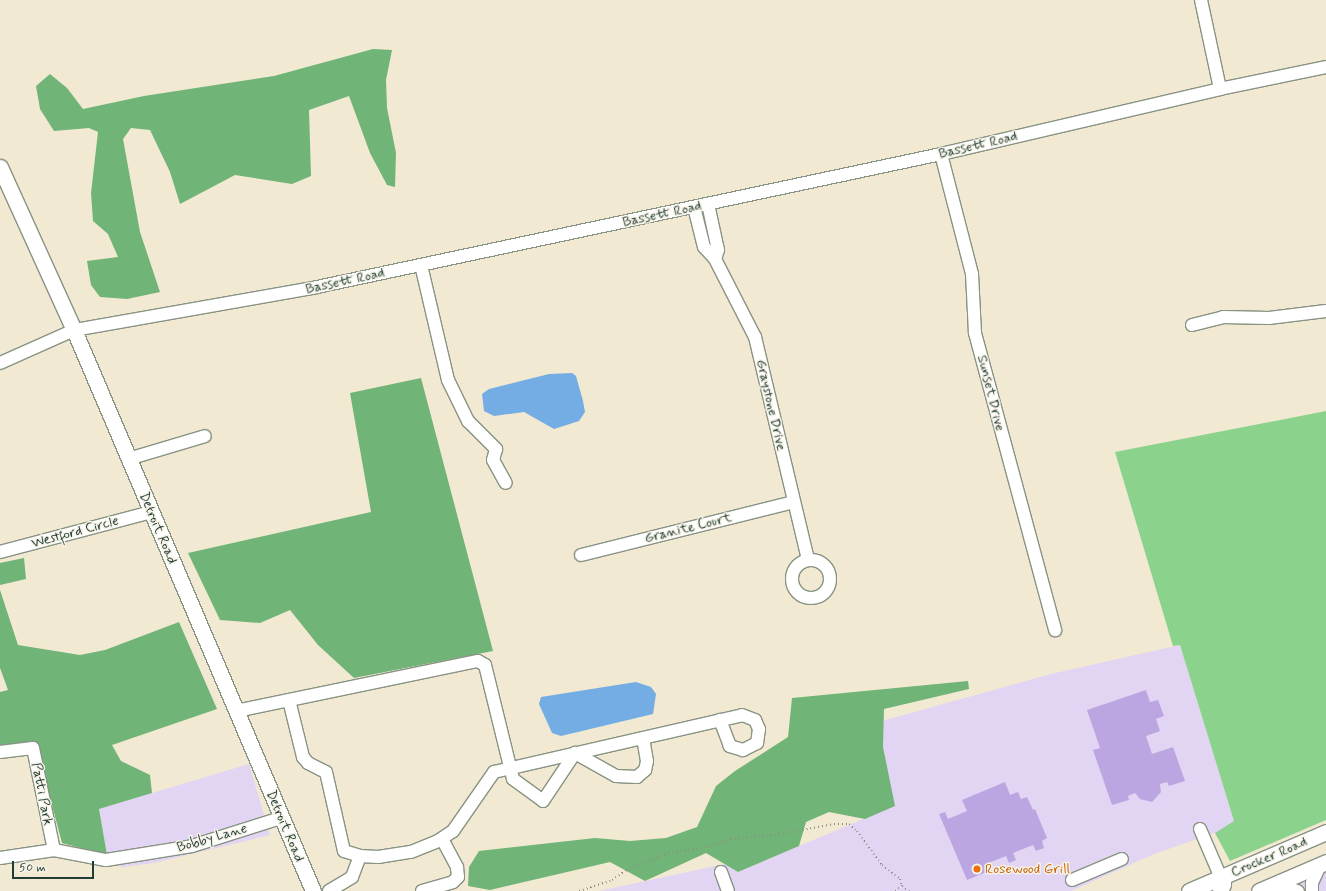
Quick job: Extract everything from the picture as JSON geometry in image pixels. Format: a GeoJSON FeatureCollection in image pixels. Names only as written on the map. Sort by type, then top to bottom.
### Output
{"type":"FeatureCollection","features":[{"type":"Feature","properties":{"kind":"main road","name":"Detroit Road"},"geometry":{"type":"LineString","coordinates":[[0,168],[74,330],[313,891]]}},
{"type":"Feature","properties":{"kind":"main road","name":"Crocker Road"},"geometry":{"type":"LineString","coordinates":[[1189,891],[1221,884],[1326,832]]}},
{"type":"Feature","properties":{"kind":"main road","name":"Crocker Road"},"geometry":{"type":"LineString","coordinates":[[1259,891],[1324,860]]}},
{"type":"Feature","properties":{"kind":"street"},"geometry":{"type":"LineString","coordinates":[[1201,0],[1220,89]]}},
{"type":"Feature","properties":{"kind":"street","name":"Bassett Road"},"geometry":{"type":"LineString","coordinates":[[0,363],[74,330],[317,287],[941,154],[1220,89],[1326,67]]}},
{"type":"Feature","properties":{"kind":"street","name":"Sunset Drive"},"geometry":{"type":"LineString","coordinates":[[941,154],[972,274],[975,333],[1055,630]]}},
{"type":"Feature","properties":{"kind":"street"},"geometry":{"type":"LineString","coordinates":[[708,204],[718,250],[714,259]]}},
{"type":"Feature","properties":{"kind":"street","name":"Graystone Drive"},"geometry":{"type":"LineString","coordinates":[[694,207],[704,246],[714,259],[756,337],[808,559]]}},
{"type":"Feature","properties":{"kind":"street"},"geometry":{"type":"LineString","coordinates":[[421,265],[448,380],[468,421],[496,449],[493,460],[506,483]]}},
{"type":"Feature","properties":{"kind":"street"},"geometry":{"type":"LineString","coordinates":[[1192,325],[1223,317],[1269,318],[1326,311]]}},
{"type":"Feature","properties":{"kind":"street"},"geometry":{"type":"LineString","coordinates":[[128,459],[205,436]]}},
{"type":"Feature","properties":{"kind":"street","name":"Granite Court"},"geometry":{"type":"LineString","coordinates":[[581,555],[794,502]]}},
{"type":"Feature","properties":{"kind":"street","name":"Westford Circle"},"geometry":{"type":"LineString","coordinates":[[0,552],[151,512]]}},
{"type":"Feature","properties":{"kind":"street"},"geometry":{"type":"LineString","coordinates":[[236,711],[478,660],[485,665],[508,768],[512,779],[543,801],[575,753]]}},
{"type":"Feature","properties":{"kind":"street"},"geometry":{"type":"LineString","coordinates":[[289,700],[303,757],[308,763],[326,772],[344,851],[360,856],[378,857],[411,852],[442,839],[460,825],[494,772],[720,720]]}},
{"type":"Feature","properties":{"kind":"street"},"geometry":{"type":"LineString","coordinates":[[575,753],[616,776],[632,778],[645,770],[647,761],[643,738]]}},
{"type":"Feature","properties":{"kind":"street","name":"Patti Park"},"geometry":{"type":"LineString","coordinates":[[0,752],[33,748],[54,850]]}},
{"type":"Feature","properties":{"kind":"street","name":"Bobby Lane"},"geometry":{"type":"LineString","coordinates":[[0,858],[54,850],[106,860],[192,846],[281,818]]}},
{"type":"Feature","properties":{"kind":"street"},"geometry":{"type":"LineString","coordinates":[[1200,829],[1221,884]]}},
{"type":"Feature","properties":{"kind":"street"},"geometry":{"type":"LineString","coordinates":[[422,891],[453,882],[458,877],[457,867],[442,839]]}},
{"type":"Feature","properties":{"kind":"street"},"geometry":{"type":"LineString","coordinates":[[328,891],[352,877],[360,856]]}},
{"type":"Feature","properties":{"kind":"street"},"geometry":{"type":"LineString","coordinates":[[1072,880],[1122,859]]}},
{"type":"Feature","properties":{"kind":"street"},"geometry":{"type":"LineString","coordinates":[[1312,891],[1312,883],[1324,860]]}},
{"type":"Feature","properties":{"kind":"street"},"geometry":{"type":"LineString","coordinates":[[721,872],[728,891]]}},
{"type":"Feature","properties":{"kind":"street"},"geometry":{"type":"LineString","coordinates":[[1276,884],[1298,891]]}},
{"type":"Feature","properties":{"kind":"path"},"geometry":{"type":"LineString","coordinates":[[579,891],[612,880],[627,870],[668,853],[710,846],[731,839],[775,835],[834,824],[849,824],[857,831],[882,865],[900,879],[902,886],[909,891]]}},
{"type":"Feature","properties":{"kind":"path"},"geometry":{"type":"LineString","coordinates":[[895,891],[902,886]]}},
{"type":"Feature","properties":{"kind":"shaded area"},"geometry":{"type":"Polygon","coordinates":[[[1180,645],[1234,821],[1223,830],[1154,854],[1071,891],[599,891],[725,864],[738,872],[894,806],[883,747],[882,721],[1051,674],[1180,645]]]}},
{"type":"Feature","properties":{"kind":"shaded area"},"geometry":{"type":"Polygon","coordinates":[[[249,764],[270,835],[154,863],[122,867],[111,863],[107,855],[99,809],[249,764]]]}},
{"type":"Feature","properties":{"kind":"shaded area"},"geometry":{"type":"Polygon","coordinates":[[[1326,872],[1326,891],[1280,891],[1326,872]]]}},
{"type":"Feature","properties":{"kind":"green space"},"geometry":{"type":"Polygon","coordinates":[[[373,49],[392,50],[386,80],[387,108],[396,153],[395,187],[387,185],[370,153],[349,96],[309,110],[311,176],[292,184],[235,175],[180,204],[170,172],[150,130],[131,128],[123,139],[140,232],[160,292],[127,299],[100,297],[91,285],[87,261],[118,257],[108,234],[93,221],[91,193],[98,132],[89,128],[54,131],[40,109],[36,86],[50,74],[67,88],[83,109],[144,96],[274,76],[373,49]]]}},
{"type":"Feature","properties":{"kind":"green space"},"geometry":{"type":"Polygon","coordinates":[[[421,378],[493,651],[354,678],[318,645],[290,610],[260,623],[220,620],[188,553],[371,512],[350,393],[421,378]]]}},
{"type":"Feature","properties":{"kind":"green space"},"geometry":{"type":"Polygon","coordinates":[[[1326,411],[1326,820],[1230,861],[1215,833],[1234,821],[1180,645],[1173,646],[1115,452],[1326,411]]]}},
{"type":"Feature","properties":{"kind":"green space"},"geometry":{"type":"Polygon","coordinates":[[[24,558],[26,579],[0,585],[0,563],[24,558]]]}},
{"type":"Feature","properties":{"kind":"green space"},"geometry":{"type":"Polygon","coordinates":[[[0,590],[18,645],[80,655],[105,650],[179,622],[217,709],[112,745],[121,761],[150,775],[152,793],[99,809],[107,855],[62,843],[36,744],[0,749],[0,692],[8,690],[0,668],[0,590]]]}},
{"type":"Feature","properties":{"kind":"green space"},"geometry":{"type":"Polygon","coordinates":[[[968,681],[969,689],[884,709],[883,747],[895,806],[865,819],[829,812],[806,822],[799,846],[738,872],[706,853],[645,881],[610,862],[490,890],[468,886],[469,867],[479,851],[595,838],[630,841],[666,838],[697,827],[716,786],[735,771],[788,737],[792,698],[968,681]]]}},
{"type":"Feature","properties":{"kind":"water"},"geometry":{"type":"Polygon","coordinates":[[[572,373],[576,376],[585,412],[579,421],[554,429],[524,412],[494,416],[484,411],[482,394],[489,389],[549,374],[572,373]]]}},
{"type":"Feature","properties":{"kind":"water"},"geometry":{"type":"Polygon","coordinates":[[[636,682],[651,687],[656,694],[653,714],[561,736],[552,733],[539,704],[541,697],[636,682]]]}},
{"type":"Feature","properties":{"kind":"building"},"geometry":{"type":"Polygon","coordinates":[[[1146,690],[1150,702],[1158,700],[1164,716],[1156,719],[1160,731],[1146,736],[1152,754],[1173,747],[1185,781],[1169,786],[1167,782],[1160,784],[1161,792],[1152,802],[1140,799],[1135,793],[1128,796],[1129,800],[1112,805],[1093,750],[1100,748],[1087,710],[1146,690]]]}},
{"type":"Feature","properties":{"kind":"building"},"geometry":{"type":"Polygon","coordinates":[[[1005,782],[1010,795],[1018,792],[1021,799],[1027,797],[1033,810],[1035,809],[1047,838],[1042,841],[1044,848],[1036,851],[1033,845],[1013,853],[1016,860],[1009,863],[1006,856],[986,864],[989,871],[967,880],[939,814],[945,812],[948,819],[967,811],[962,800],[1005,782]]]}},
{"type":"Feature","properties":{"kind":"place","name":"Rosewood Grill"},"geometry":{"type":"Point","coordinates":[977,869]}}]}
